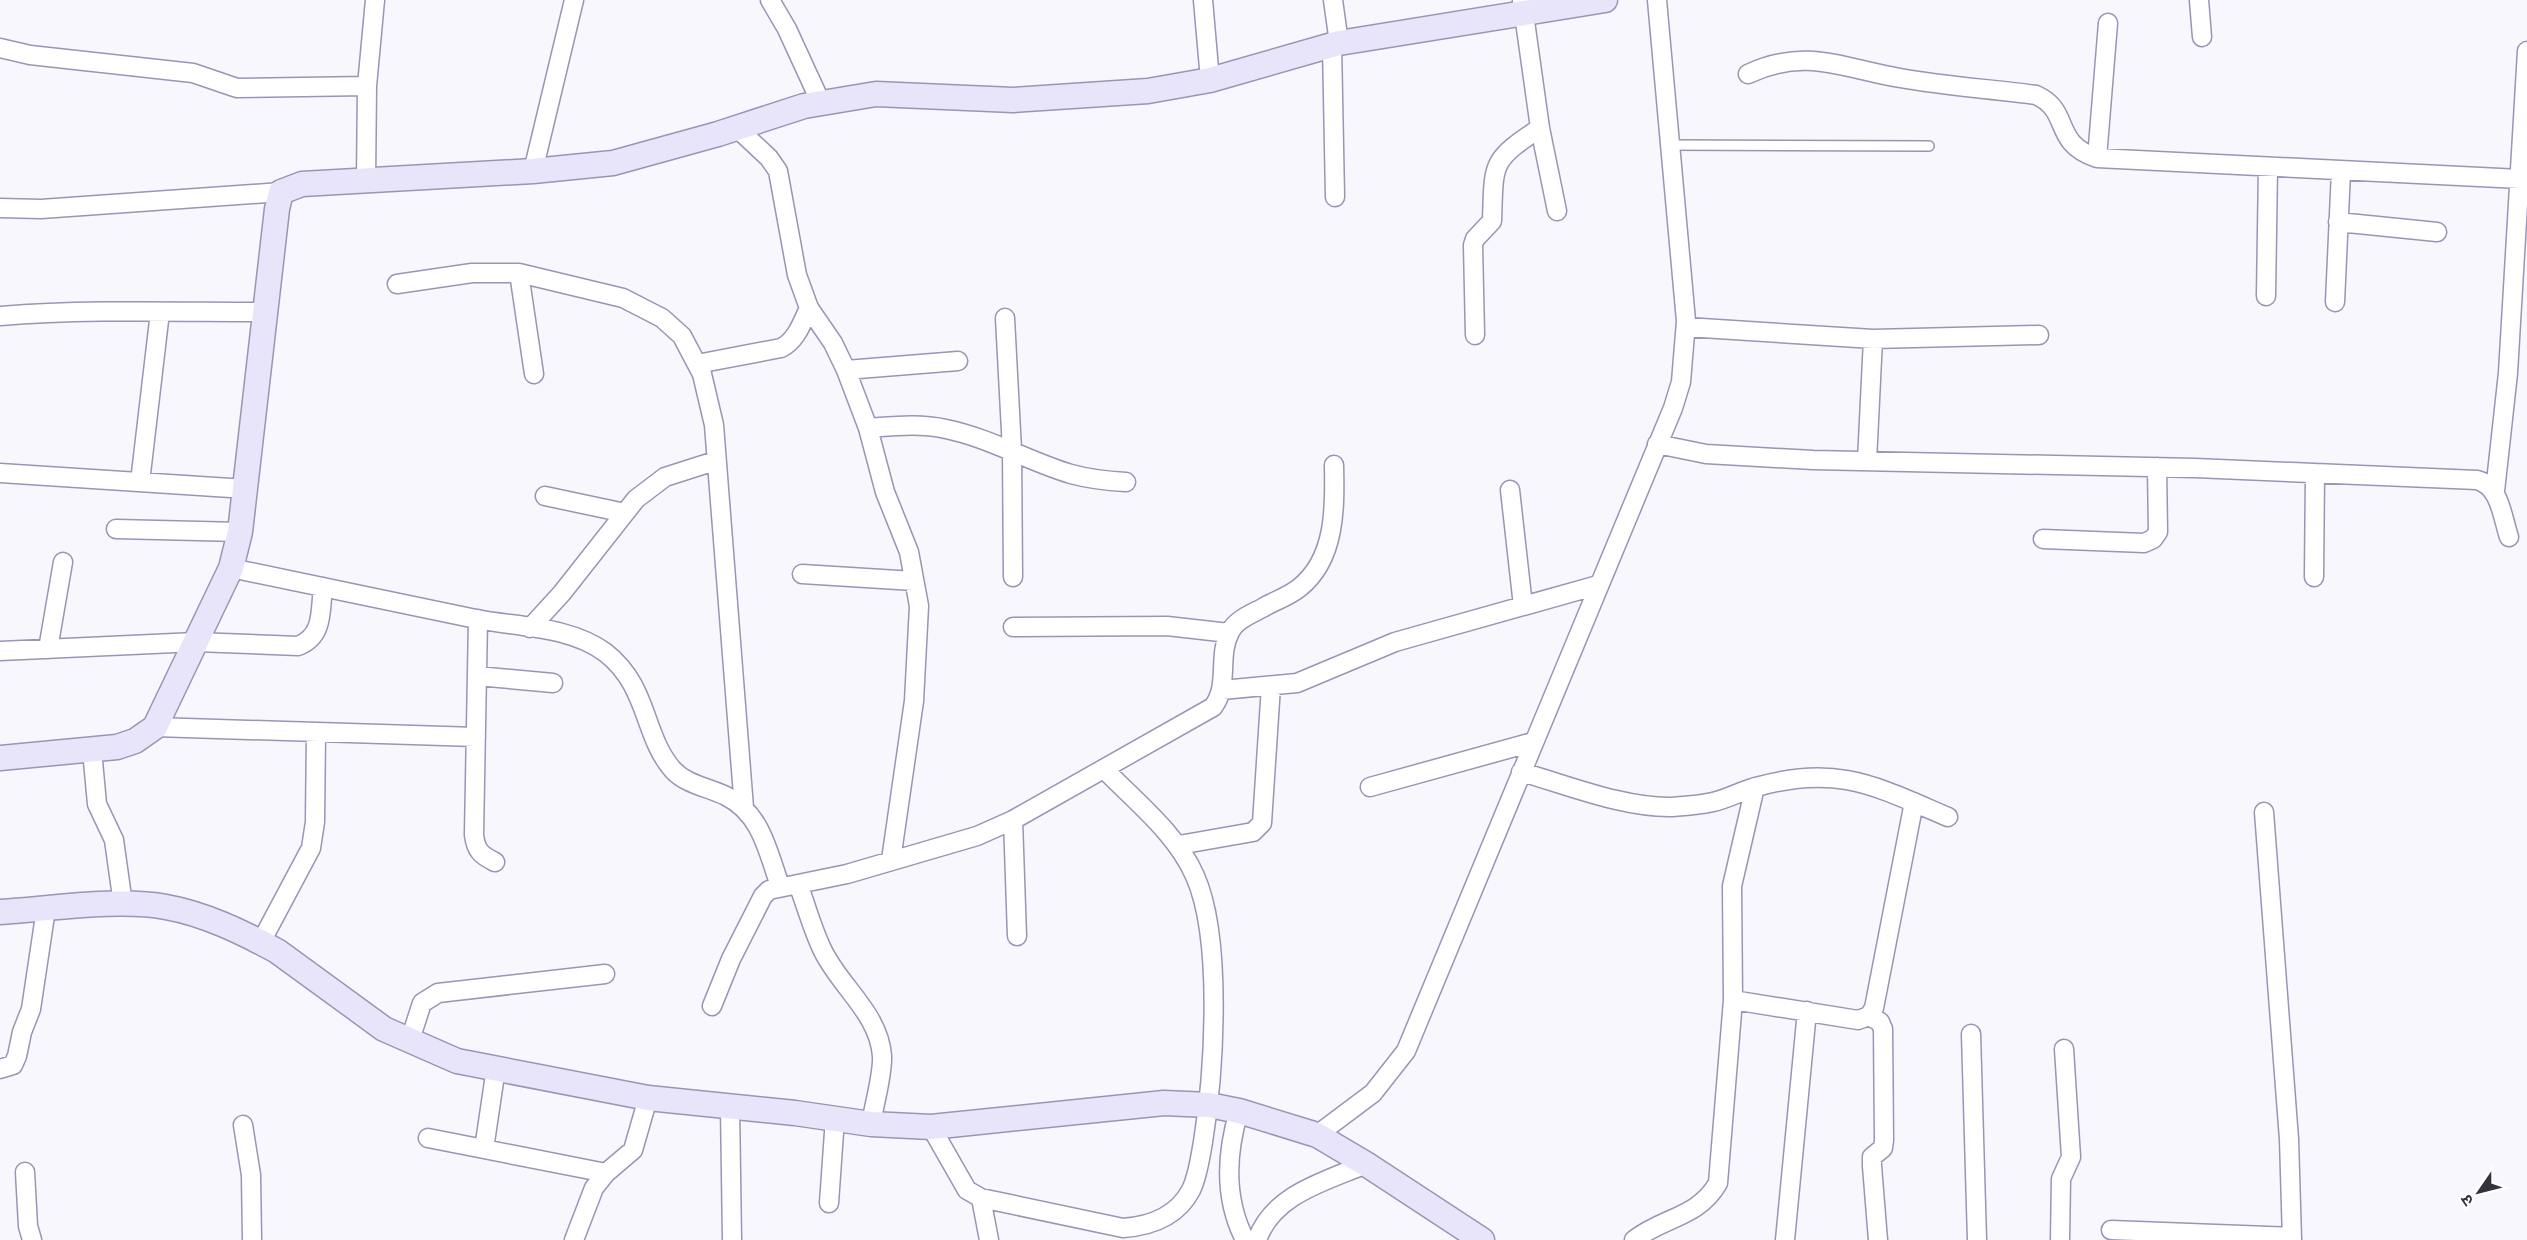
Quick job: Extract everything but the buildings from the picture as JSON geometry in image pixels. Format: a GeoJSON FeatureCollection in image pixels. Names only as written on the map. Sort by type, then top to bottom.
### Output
{"type":"FeatureCollection","features":[{"type":"Feature","properties":{"kind":"street"},"geometry":{"type":"LineString","coordinates":[[366,180],[367,86],[375,0]]}},
{"type":"Feature","properties":{"kind":"street"},"geometry":{"type":"LineString","coordinates":[[533,171],[573,0]]}},
{"type":"Feature","properties":{"kind":"street"},"geometry":{"type":"LineString","coordinates":[[770,0],[787,29],[821,103]]}},
{"type":"Feature","properties":{"kind":"street"},"geometry":{"type":"LineString","coordinates":[[1203,0],[1210,80]]}},
{"type":"Feature","properties":{"kind":"street"},"geometry":{"type":"LineString","coordinates":[[1333,0],[1336,44],[1335,197]]}},
{"type":"Feature","properties":{"kind":"street"},"geometry":{"type":"LineString","coordinates":[[0,208],[41,209],[281,192],[302,184],[533,171],[612,163],[737,128],[804,106],[821,103],[876,94],[1013,100],[1094,97],[1148,91],[1210,80],[1336,44],[1523,7],[1605,0]]}},
{"type":"Feature","properties":{"kind":"street"},"geometry":{"type":"LineString","coordinates":[[1317,1135],[1373,1093],[1406,1051],[1673,408],[1681,382],[1686,327],[1658,0]]}},
{"type":"Feature","properties":{"kind":"street"},"geometry":{"type":"LineString","coordinates":[[2199,0],[2202,37]]}},
{"type":"Feature","properties":{"kind":"street"},"geometry":{"type":"LineString","coordinates":[[1523,7],[1540,128],[1557,211]]}},
{"type":"Feature","properties":{"kind":"street"},"geometry":{"type":"LineString","coordinates":[[2097,158],[2108,23]]}},
{"type":"Feature","properties":{"kind":"street"},"geometry":{"type":"LineString","coordinates":[[0,48],[30,55],[193,73],[237,88],[367,86]]}},
{"type":"Feature","properties":{"kind":"street"},"geometry":{"type":"LineString","coordinates":[[2494,491],[2519,335],[2520,179],[2527,51]]}},
{"type":"Feature","properties":{"kind":"street"},"geometry":{"type":"LineString","coordinates":[[1748,74],[1769,64],[1813,59],[1900,78],[2036,95],[2048,100],[2055,109],[2069,142],[2082,153],[2097,158],[2520,179]]}},
{"type":"Feature","properties":{"kind":"street"},"geometry":{"type":"LineString","coordinates":[[737,128],[769,158],[778,171],[797,275],[809,308],[833,344],[846,370],[868,428],[885,492],[909,552],[919,606],[914,700],[891,861]]}},
{"type":"Feature","properties":{"kind":"street"},"geometry":{"type":"LineString","coordinates":[[1474,334],[1473,245],[1475,239],[1492,220],[1494,174],[1501,158],[1510,148],[1540,128]]}},
{"type":"Feature","properties":{"kind":"street"},"geometry":{"type":"LineString","coordinates":[[2266,296],[2268,167]]}},
{"type":"Feature","properties":{"kind":"street"},"geometry":{"type":"LineString","coordinates":[[2335,302],[2341,171]]}},
{"type":"Feature","properties":{"kind":"street"},"geometry":{"type":"LineString","coordinates":[[0,758],[117,747],[135,741],[155,727],[231,568],[240,532],[277,209],[281,192]]}},
{"type":"Feature","properties":{"kind":"street"},"geometry":{"type":"LineString","coordinates":[[2338,222],[2437,232]]}},
{"type":"Feature","properties":{"kind":"street"},"geometry":{"type":"LineString","coordinates":[[397,284],[472,273],[519,273],[623,298],[662,318],[682,336],[702,374],[714,425],[715,461],[744,808]]}},
{"type":"Feature","properties":{"kind":"street"},"geometry":{"type":"LineString","coordinates":[[519,273],[534,374]]}},
{"type":"Feature","properties":{"kind":"street"},"geometry":{"type":"LineString","coordinates":[[697,364],[788,345],[809,308]]}},
{"type":"Feature","properties":{"kind":"street"},"geometry":{"type":"LineString","coordinates":[[0,316],[78,311],[265,312]]}},
{"type":"Feature","properties":{"kind":"street"},"geometry":{"type":"LineString","coordinates":[[140,482],[160,312]]}},
{"type":"Feature","properties":{"kind":"street"},"geometry":{"type":"LineString","coordinates":[[1005,318],[1012,450],[1013,578]]}},
{"type":"Feature","properties":{"kind":"street"},"geometry":{"type":"LineString","coordinates":[[1686,327],[1873,339],[2039,335]]}},
{"type":"Feature","properties":{"kind":"street"},"geometry":{"type":"LineString","coordinates":[[1868,461],[1873,339]]}},
{"type":"Feature","properties":{"kind":"street"},"geometry":{"type":"LineString","coordinates":[[846,370],[958,361]]}},
{"type":"Feature","properties":{"kind":"street"},"geometry":{"type":"LineString","coordinates":[[868,428],[914,424],[948,429],[1012,450],[1069,473],[1098,480],[1125,482]]}},
{"type":"Feature","properties":{"kind":"street"},"geometry":{"type":"LineString","coordinates":[[1657,444],[1706,454],[1868,461],[2157,467],[2477,480],[2487,482],[2494,491],[2509,537]]}},
{"type":"Feature","properties":{"kind":"street"},"geometry":{"type":"LineString","coordinates":[[530,628],[562,593],[636,498],[665,477],[715,461]]}},
{"type":"Feature","properties":{"kind":"street"},"geometry":{"type":"LineString","coordinates":[[712,1006],[731,959],[763,896],[769,890],[847,874],[977,836],[1013,820],[1213,707],[1220,698],[1225,645],[1236,622],[1298,589],[1313,574],[1325,550],[1335,514],[1334,465]]}},
{"type":"Feature","properties":{"kind":"street"},"geometry":{"type":"LineString","coordinates":[[2043,539],[2144,543],[2153,540],[2158,532],[2157,467]]}},
{"type":"Feature","properties":{"kind":"street"},"geometry":{"type":"LineString","coordinates":[[0,472],[246,489]]}},
{"type":"Feature","properties":{"kind":"street"},"geometry":{"type":"LineString","coordinates":[[2314,577],[2315,473]]}},
{"type":"Feature","properties":{"kind":"street"},"geometry":{"type":"LineString","coordinates":[[1510,490],[1523,606]]}},
{"type":"Feature","properties":{"kind":"street"},"geometry":{"type":"LineString","coordinates":[[545,496],[625,513]]}},
{"type":"Feature","properties":{"kind":"street"},"geometry":{"type":"LineString","coordinates":[[116,529],[240,532]]}},
{"type":"Feature","properties":{"kind":"street"},"geometry":{"type":"LineString","coordinates":[[48,649],[63,562]]}},
{"type":"Feature","properties":{"kind":"street"},"geometry":{"type":"LineString","coordinates":[[231,568],[478,619],[573,635],[605,653],[626,673],[639,694],[663,756],[674,771],[691,783],[727,796],[744,808],[757,822],[822,949],[836,973],[868,1014],[879,1040],[882,1058],[871,1124]]}},
{"type":"Feature","properties":{"kind":"street"},"geometry":{"type":"LineString","coordinates":[[802,574],[914,581]]}},
{"type":"Feature","properties":{"kind":"street"},"geometry":{"type":"LineString","coordinates":[[1221,690],[1296,683],[1395,642],[1599,585]]}},
{"type":"Feature","properties":{"kind":"street"},"geometry":{"type":"LineString","coordinates":[[0,651],[196,642],[298,646],[310,641],[317,632],[323,587]]}},
{"type":"Feature","properties":{"kind":"street"},"geometry":{"type":"LineString","coordinates":[[478,619],[474,835],[476,849],[495,862]]}},
{"type":"Feature","properties":{"kind":"street"},"geometry":{"type":"LineString","coordinates":[[1012,627],[1167,626],[1229,633]]}},
{"type":"Feature","properties":{"kind":"street"},"geometry":{"type":"LineString","coordinates":[[477,676],[553,683]]}},
{"type":"Feature","properties":{"kind":"street"},"geometry":{"type":"LineString","coordinates":[[1179,845],[1253,832],[1262,823],[1271,686]]}},
{"type":"Feature","properties":{"kind":"street"},"geometry":{"type":"LineString","coordinates":[[155,727],[476,737]]}},
{"type":"Feature","properties":{"kind":"street"},"geometry":{"type":"LineString","coordinates":[[261,942],[311,848],[315,822],[315,732]]}},
{"type":"Feature","properties":{"kind":"street"},"geometry":{"type":"LineString","coordinates":[[1370,787],[1533,742]]}},
{"type":"Feature","properties":{"kind":"street"},"geometry":{"type":"LineString","coordinates":[[92,750],[97,804],[114,840],[123,904]]}},
{"type":"Feature","properties":{"kind":"street"},"geometry":{"type":"LineString","coordinates":[[932,1127],[967,1190],[981,1198],[1123,1228],[1142,1227],[1163,1219],[1178,1208],[1190,1191],[1197,1172],[1209,1105],[1213,1001],[1208,925],[1196,877],[1179,845],[1104,769]]}},
{"type":"Feature","properties":{"kind":"street"},"geometry":{"type":"LineString","coordinates":[[1521,772],[1637,805],[1671,807],[1712,802],[1755,787],[1800,777],[1833,776],[1871,784],[1948,816]]}},
{"type":"Feature","properties":{"kind":"street"},"geometry":{"type":"LineString","coordinates":[[1634,1240],[1665,1221],[1692,1211],[1703,1203],[1718,1183],[1733,1000],[1732,886],[1755,787]]}},
{"type":"Feature","properties":{"kind":"street"},"geometry":{"type":"LineString","coordinates":[[1733,1000],[1858,1020],[1869,1016],[1874,1008],[1914,802]]}},
{"type":"Feature","properties":{"kind":"street"},"geometry":{"type":"LineString","coordinates":[[2111,1230],[2292,1239],[2289,1139],[2264,812]]}},
{"type":"Feature","properties":{"kind":"street"},"geometry":{"type":"LineString","coordinates":[[1013,820],[1017,936]]}},
{"type":"Feature","properties":{"kind":"street"},"geometry":{"type":"LineString","coordinates":[[0,912],[123,904],[166,907],[227,925],[261,942],[277,951],[384,1029],[457,1061],[648,1098],[871,1124],[932,1127],[1104,1107],[1164,1103],[1209,1105],[1239,1111],[1317,1135],[1366,1164],[1482,1240]]}},
{"type":"Feature","properties":{"kind":"street"},"geometry":{"type":"LineString","coordinates":[[0,1069],[13,1065],[31,1009],[46,909]]}},
{"type":"Feature","properties":{"kind":"street"},"geometry":{"type":"LineString","coordinates":[[410,1040],[422,1003],[438,993],[605,974]]}},
{"type":"Feature","properties":{"kind":"street"},"geometry":{"type":"LineString","coordinates":[[1785,1240],[1807,1011]]}},
{"type":"Feature","properties":{"kind":"street"},"geometry":{"type":"LineString","coordinates":[[1869,1016],[1880,1022],[1883,1029],[1884,1140],[1883,1148],[1872,1157],[1878,1240]]}},
{"type":"Feature","properties":{"kind":"street"},"geometry":{"type":"LineString","coordinates":[[1971,1034],[1977,1240]]}},
{"type":"Feature","properties":{"kind":"street"},"geometry":{"type":"LineString","coordinates":[[2060,1240],[2061,1179],[2071,1157],[2064,1049]]}},
{"type":"Feature","properties":{"kind":"street"},"geometry":{"type":"LineString","coordinates":[[484,1149],[496,1068]]}},
{"type":"Feature","properties":{"kind":"street"},"geometry":{"type":"LineString","coordinates":[[573,1240],[594,1188],[606,1173],[633,1150],[648,1098]]}},
{"type":"Feature","properties":{"kind":"street"},"geometry":{"type":"LineString","coordinates":[[730,1107],[732,1240]]}},
{"type":"Feature","properties":{"kind":"street"},"geometry":{"type":"LineString","coordinates":[[1239,1111],[1231,1143],[1229,1183],[1233,1208],[1245,1240]]}},
{"type":"Feature","properties":{"kind":"street"},"geometry":{"type":"LineString","coordinates":[[829,1203],[835,1118]]}},
{"type":"Feature","properties":{"kind":"street"},"geometry":{"type":"LineString","coordinates":[[243,1125],[251,1175],[252,1240]]}},
{"type":"Feature","properties":{"kind":"street"},"geometry":{"type":"LineString","coordinates":[[428,1138],[606,1173]]}},
{"type":"Feature","properties":{"kind":"street"},"geometry":{"type":"LineString","coordinates":[[1257,1240],[1271,1214],[1291,1196],[1366,1164]]}},
{"type":"Feature","properties":{"kind":"street"},"geometry":{"type":"LineString","coordinates":[[25,1172],[28,1226],[32,1240]]}},
{"type":"Feature","properties":{"kind":"street"},"geometry":{"type":"LineString","coordinates":[[981,1198],[988,1240]]}},
{"type":"Feature","properties":{"kind":"lane"},"geometry":{"type":"LineString","coordinates":[[1671,145],[1929,146]]}}]}
